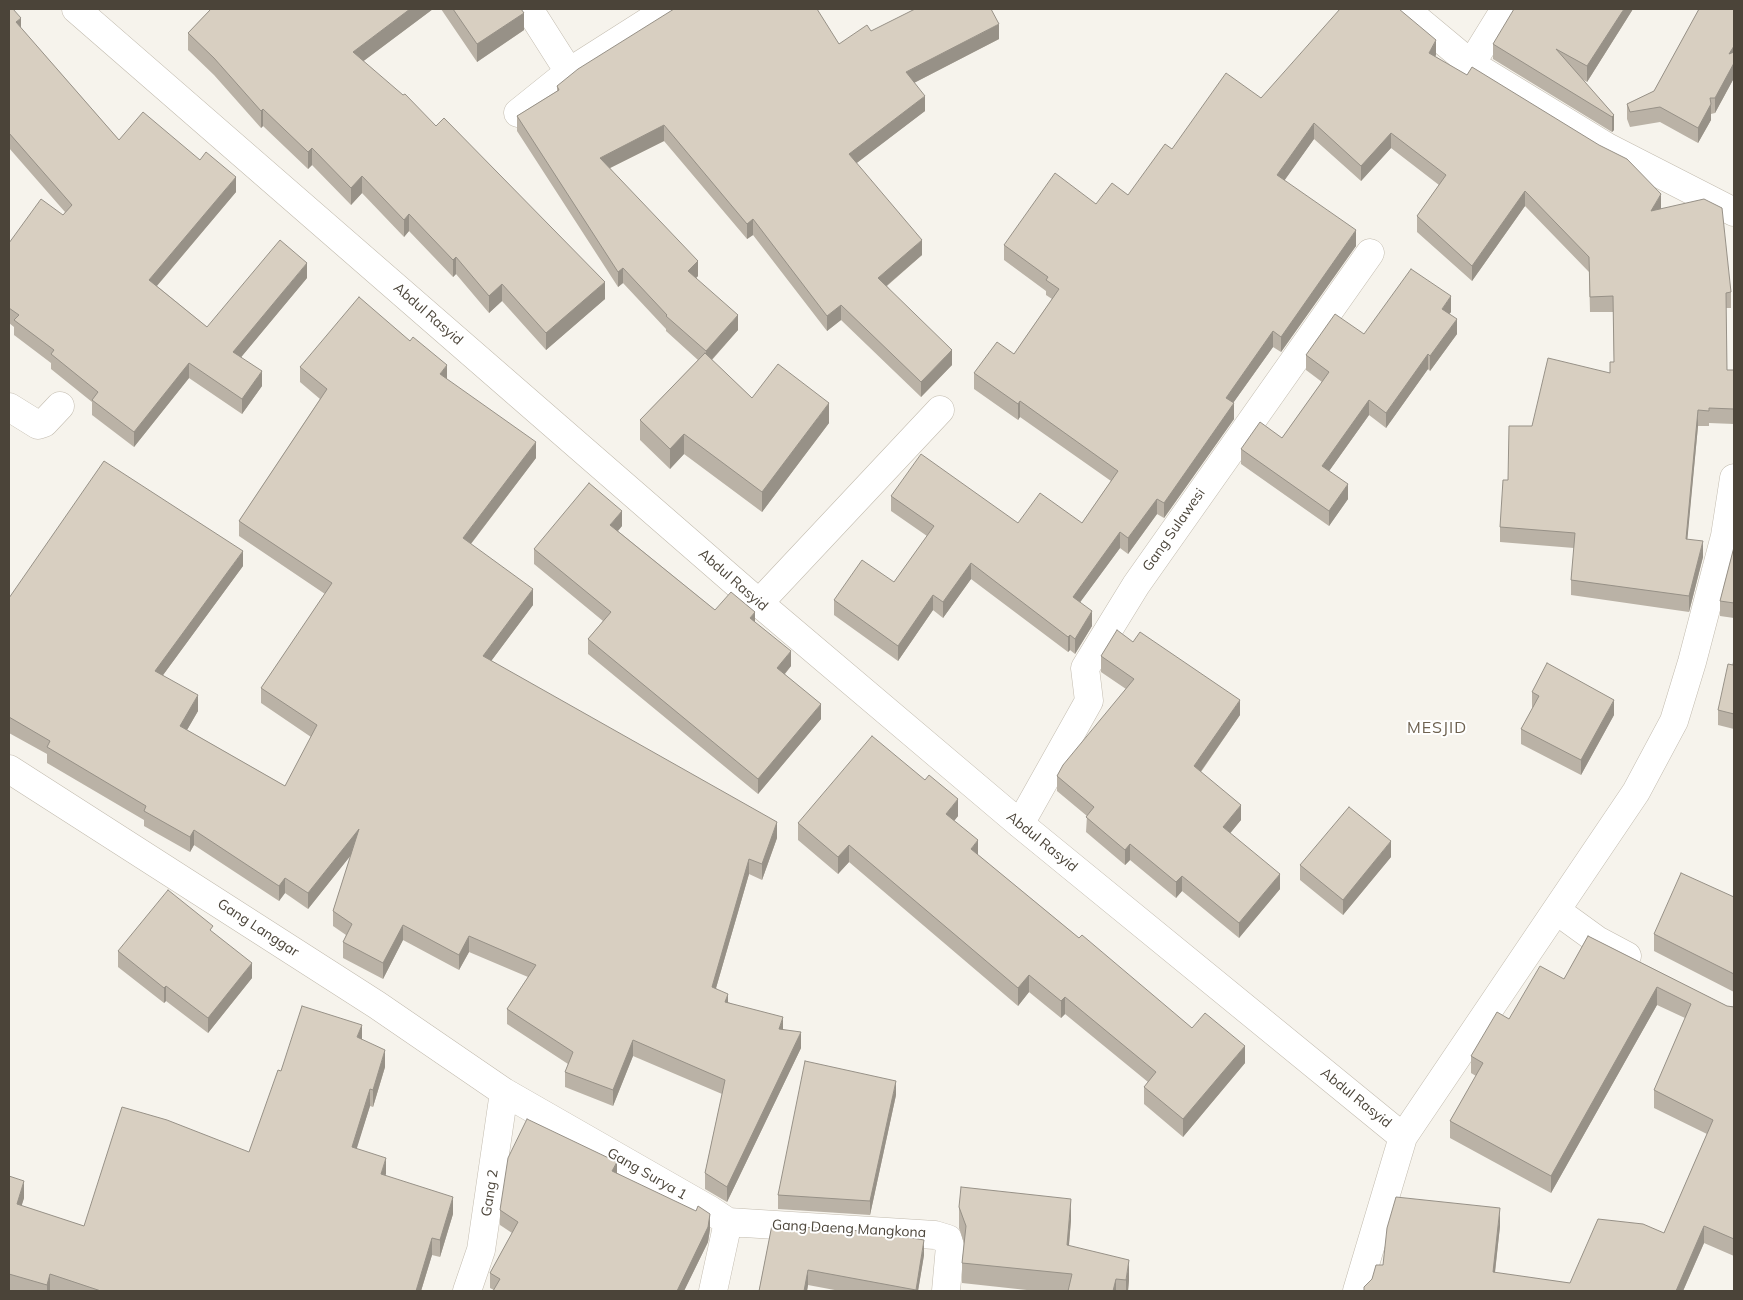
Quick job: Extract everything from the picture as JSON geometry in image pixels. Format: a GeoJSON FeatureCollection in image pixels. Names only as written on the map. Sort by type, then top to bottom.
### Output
{"type":"FeatureCollection","features":[{"type":"Feature","properties":{"kind":"street","name":"Abdul Rasyid"},"geometry":{"type":"LineString","coordinates":[[76,9],[759,603],[1020,824],[1403,1137]]}},
{"type":"Feature","properties":{"kind":"street"},"geometry":{"type":"LineString","coordinates":[[529,9],[569,72]]}},
{"type":"Feature","properties":{"kind":"street"},"geometry":{"type":"LineString","coordinates":[[518,113],[569,72],[668,9]]}},
{"type":"Feature","properties":{"kind":"street"},"geometry":{"type":"LineString","coordinates":[[1405,9],[1471,64],[1607,147],[1734,212]]}},
{"type":"Feature","properties":{"kind":"street"},"geometry":{"type":"LineString","coordinates":[[1471,64],[1505,9]]}},
{"type":"Feature","properties":{"kind":"street","name":"Gang Sulawesi"},"geometry":{"type":"LineString","coordinates":[[1020,824],[1089,701],[1085,668],[1136,585],[1370,253]]}},
{"type":"Feature","properties":{"kind":"street"},"geometry":{"type":"LineString","coordinates":[[9,407],[38,425],[44,422],[60,406]]}},
{"type":"Feature","properties":{"kind":"street"},"geometry":{"type":"LineString","coordinates":[[759,603],[940,410]]}},
{"type":"Feature","properties":{"kind":"street"},"geometry":{"type":"LineString","coordinates":[[1357,1291],[1403,1137],[1636,792],[1674,721],[1692,662],[1725,536],[1734,478]]}},
{"type":"Feature","properties":{"kind":"street","name":"Gang Langgar"},"geometry":{"type":"LineString","coordinates":[[9,768],[377,1005],[504,1092]]}},
{"type":"Feature","properties":{"kind":"street"},"geometry":{"type":"LineString","coordinates":[[1557,911],[1597,940],[1649,967]]}},
{"type":"Feature","properties":{"kind":"street","name":"Gang Surya 1"},"geometry":{"type":"LineString","coordinates":[[504,1092],[728,1222]]}},
{"type":"Feature","properties":{"kind":"street","name":"Gang 2"},"geometry":{"type":"LineString","coordinates":[[467,1291],[481,1250],[504,1092]]}},
{"type":"Feature","properties":{"kind":"street"},"geometry":{"type":"LineString","coordinates":[[714,1291],[723,1234],[728,1222]]}},
{"type":"Feature","properties":{"kind":"street","name":"Gang Daeng Mangkona"},"geometry":{"type":"LineString","coordinates":[[728,1222],[935,1235],[948,1239],[950,1246],[946,1291]]}},
{"type":"Feature","properties":{"kind":"building"},"geometry":{"type":"Polygon","coordinates":[[[9,9],[13,9],[21,18],[16,22],[119,140],[143,112],[200,160],[206,152],[236,177],[149,280],[207,327],[280,240],[307,263],[233,352],[262,371],[242,399],[189,363],[134,432],[92,400],[98,392],[51,354],[54,350],[14,320],[19,315],[9,308],[9,243],[41,199],[63,215],[72,205],[9,133],[9,9]]]}},
{"type":"Feature","properties":{"kind":"building"},"geometry":{"type":"Polygon","coordinates":[[[211,9],[410,9],[353,52],[403,95],[405,94],[436,126],[444,118],[605,282],[546,333],[502,284],[489,296],[456,257],[453,260],[409,214],[404,220],[362,176],[351,188],[312,148],[308,152],[263,109],[261,111],[214,58],[188,33],[211,9]]]}},
{"type":"Feature","properties":{"kind":"building"},"geometry":{"type":"Polygon","coordinates":[[[453,9],[521,9],[524,13],[477,44],[453,9]]]}},
{"type":"Feature","properties":{"kind":"building"},"geometry":{"type":"Polygon","coordinates":[[[674,9],[817,9],[839,44],[867,25],[871,31],[915,9],[991,9],[999,24],[906,72],[925,96],[849,154],[922,240],[878,278],[952,350],[921,382],[841,305],[827,316],[753,219],[747,224],[664,125],[600,158],[698,261],[688,271],[738,315],[706,351],[666,316],[623,268],[618,272],[517,116],[559,90],[557,86],[578,69],[674,9]]]}},
{"type":"Feature","properties":{"kind":"building"},"geometry":{"type":"Polygon","coordinates":[[[1340,9],[1399,9],[1436,40],[1429,53],[1467,75],[1472,67],[1599,145],[1627,159],[1661,194],[1651,211],[1704,199],[1722,208],[1731,292],[1726,293],[1727,370],[1734,370],[1734,409],[1709,408],[1709,411],[1698,410],[1686,539],[1703,541],[1689,596],[1571,580],[1575,533],[1500,527],[1503,480],[1508,480],[1509,426],[1532,426],[1548,358],[1610,373],[1610,362],[1614,362],[1613,296],[1590,297],[1589,257],[1525,191],[1472,266],[1417,216],[1446,175],[1391,133],[1361,166],[1314,123],[1277,175],[1356,230],[1281,337],[1273,331],[1226,398],[1234,403],[1164,503],[1157,499],[1128,538],[1120,532],[1073,597],[1092,611],[1075,639],[1070,635],[1068,637],[971,563],[943,602],[933,595],[898,646],[834,600],[862,560],[894,582],[934,526],[891,496],[921,454],[1018,523],[1040,493],[1082,523],[1118,471],[1020,401],[1018,404],[974,373],[997,342],[1014,354],[1059,289],[1046,280],[1048,277],[1004,245],[1055,173],[1096,204],[1112,183],[1128,195],[1165,144],[1172,149],[1226,73],[1261,98],[1340,9]]]}},
{"type":"Feature","properties":{"kind":"building"},"geometry":{"type":"Polygon","coordinates":[[[1514,9],[1624,9],[1587,66],[1556,49],[1614,115],[1612,117],[1493,44],[1514,9]]]}},
{"type":"Feature","properties":{"kind":"building"},"geometry":{"type":"Polygon","coordinates":[[[1699,9],[1734,9],[1734,46],[1729,54],[1734,52],[1734,63],[1715,98],[1710,98],[1711,104],[1698,128],[1660,107],[1630,112],[1627,104],[1654,91],[1699,9]]]}},
{"type":"Feature","properties":{"kind":"building"},"geometry":{"type":"Polygon","coordinates":[[[1411,269],[1451,296],[1442,309],[1457,319],[1430,356],[1428,354],[1386,413],[1369,400],[1322,466],[1348,484],[1329,511],[1241,449],[1260,422],[1282,438],[1329,372],[1306,355],[1335,314],[1364,334],[1411,269]]]}},
{"type":"Feature","properties":{"kind":"building"},"geometry":{"type":"Polygon","coordinates":[[[359,297],[410,341],[413,337],[447,365],[440,374],[536,442],[463,538],[533,589],[483,656],[777,822],[762,864],[749,859],[712,987],[728,994],[725,1002],[783,1017],[779,1029],[801,1032],[727,1187],[705,1173],[725,1080],[633,1040],[613,1090],[565,1072],[573,1052],[507,1009],[536,965],[469,936],[459,955],[403,925],[383,963],[343,942],[352,924],[333,911],[359,829],[308,893],[285,878],[279,886],[194,830],[190,837],[144,811],[146,806],[47,747],[50,741],[9,717],[9,598],[104,461],[243,551],[155,671],[198,695],[180,726],[285,786],[317,725],[261,688],[332,583],[239,521],[327,389],[300,367],[359,297]]]}},
{"type":"Feature","properties":{"kind":"building"},"geometry":{"type":"Polygon","coordinates":[[[705,353],[752,398],[778,364],[829,403],[762,492],[684,434],[670,449],[640,420],[705,353]]]}},
{"type":"Feature","properties":{"kind":"building"},"geometry":{"type":"Polygon","coordinates":[[[589,483],[622,511],[610,525],[715,610],[731,592],[755,612],[750,618],[791,651],[777,668],[821,704],[758,779],[588,639],[611,612],[534,549],[589,483]]]}},
{"type":"Feature","properties":{"kind":"building"},"geometry":{"type":"Polygon","coordinates":[[[1734,547],[1734,603],[1720,601],[1734,547]]]}},
{"type":"Feature","properties":{"kind":"building"},"geometry":{"type":"Polygon","coordinates":[[[1117,630],[1133,642],[1140,632],[1240,700],[1194,766],[1241,805],[1223,827],[1280,874],[1239,923],[1182,876],[1176,882],[1130,844],[1125,850],[1086,817],[1094,807],[1057,776],[1063,765],[1134,679],[1101,656],[1117,630]]]}},
{"type":"Feature","properties":{"kind":"building"},"geometry":{"type":"Polygon","coordinates":[[[1734,659],[1734,714],[1718,710],[1728,664],[1733,665],[1734,659]]]}},
{"type":"Feature","properties":{"kind":"building"},"geometry":{"type":"Polygon","coordinates":[[[1547,663],[1614,700],[1581,760],[1521,729],[1539,696],[1532,692],[1547,663]]]}},
{"type":"Feature","properties":{"kind":"building"},"geometry":{"type":"Polygon","coordinates":[[[872,736],[925,780],[929,775],[958,799],[946,814],[978,840],[971,849],[1079,938],[1082,935],[1192,1028],[1205,1013],[1245,1046],[1183,1119],[1144,1087],[1156,1072],[1065,997],[1061,1001],[1029,975],[1018,988],[849,845],[838,857],[798,823],[872,736]]]}},
{"type":"Feature","properties":{"kind":"building"},"geometry":{"type":"Polygon","coordinates":[[[1349,807],[1391,841],[1343,900],[1300,865],[1349,807]]]}},
{"type":"Feature","properties":{"kind":"building"},"geometry":{"type":"Polygon","coordinates":[[[1681,873],[1734,897],[1734,974],[1654,934],[1681,873]]]}},
{"type":"Feature","properties":{"kind":"building"},"geometry":{"type":"Polygon","coordinates":[[[168,890],[213,926],[210,930],[252,963],[208,1018],[166,986],[164,988],[118,951],[168,890]]]}},
{"type":"Feature","properties":{"kind":"building"},"geometry":{"type":"Polygon","coordinates":[[[1588,936],[1727,1006],[1734,1007],[1734,1239],[1704,1226],[1676,1291],[1364,1291],[1364,1287],[1372,1279],[1376,1265],[1383,1265],[1387,1228],[1396,1197],[1500,1208],[1493,1272],[1570,1283],[1598,1219],[1643,1224],[1664,1233],[1713,1120],[1654,1090],[1691,1004],[1657,987],[1551,1176],[1450,1121],[1483,1063],[1471,1056],[1497,1012],[1509,1019],[1540,966],[1564,979],[1588,936]]]}},
{"type":"Feature","properties":{"kind":"building"},"geometry":{"type":"Polygon","coordinates":[[[302,1006],[362,1025],[357,1037],[385,1050],[373,1090],[370,1089],[352,1147],[386,1158],[381,1174],[453,1197],[440,1240],[432,1238],[416,1291],[101,1291],[50,1274],[47,1285],[9,1274],[9,1176],[24,1181],[17,1204],[84,1226],[122,1107],[167,1120],[249,1152],[278,1070],[281,1071],[302,1006]]]}},
{"type":"Feature","properties":{"kind":"building"},"geometry":{"type":"Polygon","coordinates":[[[805,1061],[896,1081],[870,1201],[778,1195],[805,1061]]]}},
{"type":"Feature","properties":{"kind":"building"},"geometry":{"type":"Polygon","coordinates":[[[527,1119],[617,1162],[612,1171],[696,1211],[698,1206],[710,1214],[708,1227],[677,1291],[493,1291],[500,1279],[490,1273],[518,1222],[500,1210],[508,1158],[527,1119]]]}},
{"type":"Feature","properties":{"kind":"building"},"geometry":{"type":"Polygon","coordinates":[[[961,1187],[1071,1199],[1067,1245],[1129,1260],[1126,1280],[1116,1279],[1113,1291],[1068,1291],[1072,1274],[962,1263],[966,1226],[959,1207],[961,1187]]]}},
{"type":"Feature","properties":{"kind":"building"},"geometry":{"type":"Polygon","coordinates":[[[772,1225],[877,1232],[924,1240],[916,1290],[808,1270],[804,1291],[759,1291],[772,1225]]]}},
{"type":"Feature","properties":{"kind":"district","name":"MESJID"},"geometry":{"type":"Point","coordinates":[1437,728]}}]}
